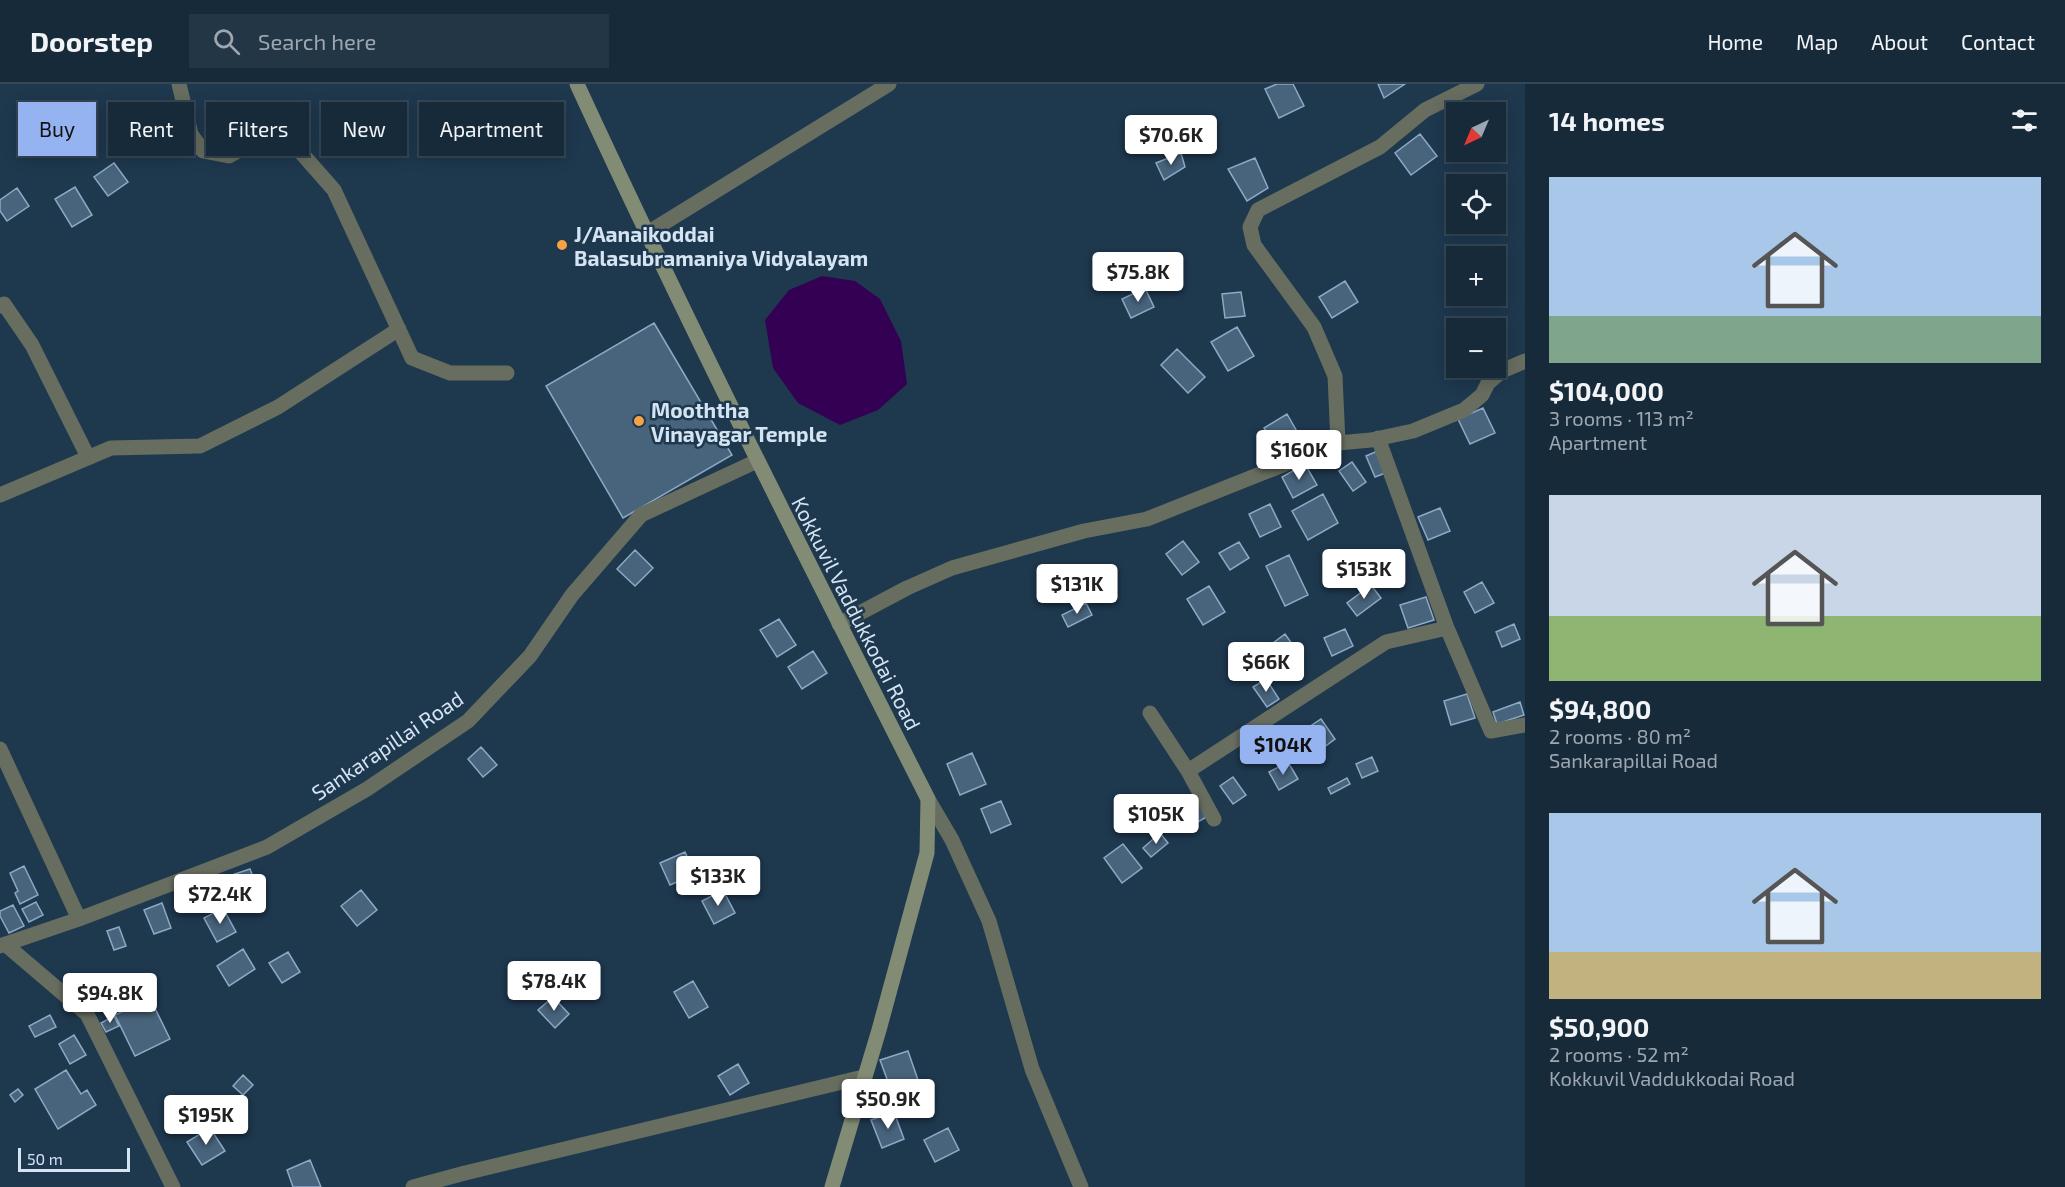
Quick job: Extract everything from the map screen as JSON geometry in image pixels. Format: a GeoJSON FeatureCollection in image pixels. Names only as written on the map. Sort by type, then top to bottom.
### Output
{"type":"FeatureCollection","features":[{"type":"Feature","properties":{"kind":"main road","name":"Kokkuvil Vaddukkodai Road"},"geometry":{"type":"LineString","coordinates":[[577,84],[646,234],[757,461],[928,799],[927,853],[879,1030],[863,1077],[832,1187]]}},
{"type":"Feature","properties":{"kind":"street"},"geometry":{"type":"LineString","coordinates":[[179,84],[191,134],[203,151],[230,156],[260,139],[279,139],[297,148],[334,190],[412,358],[450,373],[507,373]]}},
{"type":"Feature","properties":{"kind":"street"},"geometry":{"type":"LineString","coordinates":[[646,234],[889,84]]}},
{"type":"Feature","properties":{"kind":"street"},"geometry":{"type":"LineString","coordinates":[[1338,443],[1335,376],[1314,327],[1254,245],[1250,227],[1258,210],[1380,147],[1425,110],[1477,84]]}},
{"type":"Feature","properties":{"kind":"street"},"geometry":{"type":"LineString","coordinates":[[0,306],[4,304],[32,345],[88,457]]}},
{"type":"Feature","properties":{"kind":"street"},"geometry":{"type":"LineString","coordinates":[[0,495],[111,448],[200,446],[278,407],[399,329]]}},
{"type":"Feature","properties":{"kind":"street"},"geometry":{"type":"LineString","coordinates":[[839,624],[952,567],[1084,531],[1147,519],[1338,443],[1413,431],[1464,410],[1482,396],[1488,383],[1502,371],[1525,361]]}},
{"type":"Feature","properties":{"kind":"street"},"geometry":{"type":"LineString","coordinates":[[1378,438],[1447,628],[1491,731],[1525,725]]}},
{"type":"Feature","properties":{"kind":"street","name":"Sankarapillai Road"},"geometry":{"type":"LineString","coordinates":[[3,945],[79,919],[267,847],[367,789],[468,721],[530,656],[572,595],[641,515],[757,461]]}},
{"type":"Feature","properties":{"kind":"street"},"geometry":{"type":"LineString","coordinates":[[1188,771],[1386,642],[1447,628]]}},
{"type":"Feature","properties":{"kind":"street"},"geometry":{"type":"LineString","coordinates":[[1150,713],[1188,771],[1214,819]]}},
{"type":"Feature","properties":{"kind":"street"},"geometry":{"type":"LineString","coordinates":[[0,749],[79,919]]}},
{"type":"Feature","properties":{"kind":"street"},"geometry":{"type":"LineString","coordinates":[[928,799],[952,840],[988,921],[1032,1069],[1081,1187]]}},
{"type":"Feature","properties":{"kind":"street"},"geometry":{"type":"LineString","coordinates":[[3,945],[87,1014],[173,1187]]}},
{"type":"Feature","properties":{"kind":"street"},"geometry":{"type":"LineString","coordinates":[[413,1187],[442,1178],[863,1077]]}},
{"type":"Feature","properties":{"kind":"shaded area"},"geometry":{"type":"Polygon","coordinates":[[[822,276],[855,281],[880,299],[901,341],[907,384],[878,410],[840,425],[798,403],[773,368],[765,320],[789,290],[822,276]]]}},
{"type":"Feature","properties":{"kind":"building"},"geometry":{"type":"Polygon","coordinates":[[[1277,84],[1293,84],[1304,106],[1279,118],[1265,89],[1277,84]]]}},
{"type":"Feature","properties":{"kind":"building"},"geometry":{"type":"Polygon","coordinates":[[[1378,84],[1405,84],[1384,98],[1378,84]]]}},
{"type":"Feature","properties":{"kind":"building"},"geometry":{"type":"Polygon","coordinates":[[[1420,134],[1437,156],[1411,175],[1395,153],[1420,134]]]}},
{"type":"Feature","properties":{"kind":"building"},"geometry":{"type":"Polygon","coordinates":[[[1181,153],[1185,167],[1164,180],[1156,163],[1181,153]]]}},
{"type":"Feature","properties":{"kind":"building"},"geometry":{"type":"Polygon","coordinates":[[[1255,158],[1268,188],[1247,201],[1228,169],[1255,158]]]}},
{"type":"Feature","properties":{"kind":"building"},"geometry":{"type":"Polygon","coordinates":[[[114,163],[128,182],[108,196],[94,177],[114,163]]]}},
{"type":"Feature","properties":{"kind":"building"},"geometry":{"type":"Polygon","coordinates":[[[75,187],[92,215],[72,227],[55,199],[75,187]]]}},
{"type":"Feature","properties":{"kind":"building"},"geometry":{"type":"Polygon","coordinates":[[[17,188],[29,206],[7,221],[0,211],[0,200],[17,188]]]}},
{"type":"Feature","properties":{"kind":"building"},"geometry":{"type":"Polygon","coordinates":[[[1345,281],[1358,302],[1332,318],[1319,297],[1345,281]]]}},
{"type":"Feature","properties":{"kind":"building"},"geometry":{"type":"Polygon","coordinates":[[[1145,288],[1154,307],[1131,318],[1122,299],[1145,288]]]}},
{"type":"Feature","properties":{"kind":"building"},"geometry":{"type":"Polygon","coordinates":[[[1241,292],[1245,316],[1225,318],[1222,294],[1241,292]]]}},
{"type":"Feature","properties":{"kind":"building","name":"Mooththa Vinayagar Temple"},"geometry":{"type":"Polygon","coordinates":[[[654,323],[732,455],[623,518],[546,386],[654,323]]]}},
{"type":"Feature","properties":{"kind":"building"},"geometry":{"type":"Polygon","coordinates":[[[1237,327],[1254,356],[1228,371],[1211,342],[1237,327]]]}},
{"type":"Feature","properties":{"kind":"building"},"geometry":{"type":"Polygon","coordinates":[[[1177,349],[1205,377],[1188,393],[1161,365],[1177,349]]]}},
{"type":"Feature","properties":{"kind":"building"},"geometry":{"type":"Polygon","coordinates":[[[1483,408],[1495,433],[1470,444],[1458,419],[1483,408]]]}},
{"type":"Feature","properties":{"kind":"building"},"geometry":{"type":"Polygon","coordinates":[[[1287,414],[1299,435],[1276,448],[1264,428],[1287,414]]]}},
{"type":"Feature","properties":{"kind":"building"},"geometry":{"type":"Polygon","coordinates":[[[1380,450],[1388,472],[1375,477],[1366,456],[1380,450]]]}},
{"type":"Feature","properties":{"kind":"building"},"geometry":{"type":"Polygon","coordinates":[[[1352,462],[1366,482],[1353,491],[1339,471],[1352,462]]]}},
{"type":"Feature","properties":{"kind":"building"},"geometry":{"type":"Polygon","coordinates":[[[1305,464],[1317,485],[1293,498],[1282,477],[1305,464]]]}},
{"type":"Feature","properties":{"kind":"building"},"geometry":{"type":"Polygon","coordinates":[[[1323,494],[1338,523],[1308,540],[1292,511],[1323,494]]]}},
{"type":"Feature","properties":{"kind":"building"},"geometry":{"type":"Polygon","coordinates":[[[1270,504],[1281,527],[1260,537],[1249,514],[1270,504]]]}},
{"type":"Feature","properties":{"kind":"building"},"geometry":{"type":"Polygon","coordinates":[[[1440,508],[1450,531],[1428,540],[1418,517],[1440,508]]]}},
{"type":"Feature","properties":{"kind":"building"},"geometry":{"type":"Polygon","coordinates":[[[1183,541],[1199,562],[1182,575],[1166,554],[1183,541]]]}},
{"type":"Feature","properties":{"kind":"building"},"geometry":{"type":"Polygon","coordinates":[[[1239,542],[1249,558],[1230,570],[1219,553],[1239,542]]]}},
{"type":"Feature","properties":{"kind":"building"},"geometry":{"type":"Polygon","coordinates":[[[635,550],[653,568],[635,586],[617,569],[635,550]]]}},
{"type":"Feature","properties":{"kind":"building"},"geometry":{"type":"Polygon","coordinates":[[[1289,555],[1308,595],[1285,606],[1266,566],[1289,555]]]}},
{"type":"Feature","properties":{"kind":"building"},"geometry":{"type":"Polygon","coordinates":[[[1482,582],[1494,603],[1475,613],[1464,592],[1482,582]]]}},
{"type":"Feature","properties":{"kind":"building"},"geometry":{"type":"Polygon","coordinates":[[[1371,585],[1381,598],[1357,616],[1347,603],[1371,585]]]}},
{"type":"Feature","properties":{"kind":"building"},"geometry":{"type":"Polygon","coordinates":[[[1209,586],[1225,612],[1203,625],[1187,599],[1209,586]]]}},
{"type":"Feature","properties":{"kind":"building"},"geometry":{"type":"Polygon","coordinates":[[[1426,597],[1434,620],[1408,628],[1400,605],[1426,597]]]}},
{"type":"Feature","properties":{"kind":"building"},"geometry":{"type":"Polygon","coordinates":[[[1086,603],[1092,615],[1068,627],[1062,615],[1086,603]]]}},
{"type":"Feature","properties":{"kind":"building"},"geometry":{"type":"Polygon","coordinates":[[[779,619],[796,645],[777,657],[760,630],[779,619]]]}},
{"type":"Feature","properties":{"kind":"building"},"geometry":{"type":"Polygon","coordinates":[[[1514,624],[1520,639],[1502,647],[1496,632],[1514,624]]]}},
{"type":"Feature","properties":{"kind":"building"},"geometry":{"type":"Polygon","coordinates":[[[1345,629],[1353,646],[1332,656],[1324,638],[1345,629]]]}},
{"type":"Feature","properties":{"kind":"building"},"geometry":{"type":"Polygon","coordinates":[[[1285,634],[1297,651],[1280,662],[1269,646],[1285,634]]]}},
{"type":"Feature","properties":{"kind":"building"},"geometry":{"type":"Polygon","coordinates":[[[813,651],[827,673],[802,689],[788,667],[813,651]]]}},
{"type":"Feature","properties":{"kind":"building"},"geometry":{"type":"Polygon","coordinates":[[[1266,679],[1279,699],[1267,707],[1253,687],[1266,679]]]}},
{"type":"Feature","properties":{"kind":"building"},"geometry":{"type":"Polygon","coordinates":[[[1467,694],[1475,718],[1451,725],[1444,701],[1467,694]]]}},
{"type":"Feature","properties":{"kind":"building"},"geometry":{"type":"Polygon","coordinates":[[[1520,702],[1524,715],[1497,724],[1493,712],[1520,702]]]}},
{"type":"Feature","properties":{"kind":"building"},"geometry":{"type":"Polygon","coordinates":[[[1321,719],[1335,739],[1315,754],[1300,733],[1321,719]]]}},
{"type":"Feature","properties":{"kind":"building"},"geometry":{"type":"Polygon","coordinates":[[[481,747],[497,765],[483,777],[468,759],[481,747]]]}},
{"type":"Feature","properties":{"kind":"building"},"geometry":{"type":"Polygon","coordinates":[[[972,753],[986,784],[960,795],[947,764],[972,753]]]}},
{"type":"Feature","properties":{"kind":"building"},"geometry":{"type":"Polygon","coordinates":[[[1372,757],[1378,771],[1362,778],[1356,764],[1372,757]]]}},
{"type":"Feature","properties":{"kind":"building"},"geometry":{"type":"Polygon","coordinates":[[[1288,762],[1298,779],[1279,790],[1269,772],[1288,762]]]}},
{"type":"Feature","properties":{"kind":"building"},"geometry":{"type":"Polygon","coordinates":[[[1233,777],[1246,795],[1233,804],[1220,786],[1233,777]]]}},
{"type":"Feature","properties":{"kind":"building"},"geometry":{"type":"Polygon","coordinates":[[[1347,778],[1350,784],[1331,794],[1328,788],[1347,778]]]}},
{"type":"Feature","properties":{"kind":"building"},"geometry":{"type":"Polygon","coordinates":[[[1195,795],[1208,816],[1193,825],[1180,804],[1195,795]]]}},
{"type":"Feature","properties":{"kind":"building"},"geometry":{"type":"Polygon","coordinates":[[[1001,801],[1011,824],[991,833],[981,809],[1001,801]]]}},
{"type":"Feature","properties":{"kind":"building"},"geometry":{"type":"Polygon","coordinates":[[[1160,833],[1168,843],[1151,857],[1143,848],[1160,833]]]}},
{"type":"Feature","properties":{"kind":"building"},"geometry":{"type":"Polygon","coordinates":[[[1123,844],[1142,868],[1122,883],[1104,858],[1123,844]]]}},
{"type":"Feature","properties":{"kind":"building"},"geometry":{"type":"Polygon","coordinates":[[[685,852],[695,874],[670,885],[660,863],[685,852]]]}},
{"type":"Feature","properties":{"kind":"building"},"geometry":{"type":"Polygon","coordinates":[[[24,866],[38,895],[20,904],[15,893],[18,891],[10,873],[24,866]]]}},
{"type":"Feature","properties":{"kind":"building"},"geometry":{"type":"Polygon","coordinates":[[[250,869],[260,896],[243,902],[232,875],[250,869]]]}},
{"type":"Feature","properties":{"kind":"building"},"geometry":{"type":"Polygon","coordinates":[[[361,890],[377,910],[357,926],[341,906],[361,890]]]}},
{"type":"Feature","properties":{"kind":"building"},"geometry":{"type":"Polygon","coordinates":[[[723,890],[735,913],[714,924],[702,901],[723,890]]]}},
{"type":"Feature","properties":{"kind":"building"},"geometry":{"type":"Polygon","coordinates":[[[36,902],[43,915],[29,922],[22,909],[36,902]]]}},
{"type":"Feature","properties":{"kind":"building"},"geometry":{"type":"Polygon","coordinates":[[[162,903],[171,928],[154,934],[144,910],[162,903]]]}},
{"type":"Feature","properties":{"kind":"building"},"geometry":{"type":"Polygon","coordinates":[[[13,905],[24,926],[9,933],[0,916],[0,911],[13,905]]]}},
{"type":"Feature","properties":{"kind":"building"},"geometry":{"type":"Polygon","coordinates":[[[223,908],[236,932],[217,942],[204,918],[223,908]]]}},
{"type":"Feature","properties":{"kind":"building"},"geometry":{"type":"Polygon","coordinates":[[[119,927],[126,946],[114,950],[107,931],[119,927]]]}},
{"type":"Feature","properties":{"kind":"building"},"geometry":{"type":"Polygon","coordinates":[[[243,949],[255,969],[229,986],[217,966],[243,949]]]}},
{"type":"Feature","properties":{"kind":"building"},"geometry":{"type":"Polygon","coordinates":[[[288,952],[300,972],[282,983],[269,963],[288,952]]]}},
{"type":"Feature","properties":{"kind":"building"},"geometry":{"type":"Polygon","coordinates":[[[693,981],[708,1007],[689,1018],[674,992],[693,981]]]}},
{"type":"Feature","properties":{"kind":"building"},"geometry":{"type":"Polygon","coordinates":[[[553,997],[569,1014],[555,1028],[538,1010],[553,997]]]}},
{"type":"Feature","properties":{"kind":"building"},"geometry":{"type":"Polygon","coordinates":[[[150,998],[170,1039],[135,1056],[115,1015],[150,998]]]}},
{"type":"Feature","properties":{"kind":"building"},"geometry":{"type":"Polygon","coordinates":[[[50,1015],[56,1027],[35,1037],[29,1026],[50,1015]]]}},
{"type":"Feature","properties":{"kind":"building"},"geometry":{"type":"Polygon","coordinates":[[[114,1016],[119,1026],[106,1032],[101,1023],[114,1016]]]}},
{"type":"Feature","properties":{"kind":"building"},"geometry":{"type":"Polygon","coordinates":[[[74,1035],[86,1055],[70,1064],[59,1044],[74,1035]]]}},
{"type":"Feature","properties":{"kind":"building"},"geometry":{"type":"Polygon","coordinates":[[[908,1051],[918,1080],[891,1090],[880,1060],[908,1051]]]}},
{"type":"Feature","properties":{"kind":"building"},"geometry":{"type":"Polygon","coordinates":[[[738,1064],[749,1083],[730,1095],[718,1076],[738,1064]]]}},
{"type":"Feature","properties":{"kind":"building"},"geometry":{"type":"Polygon","coordinates":[[[66,1070],[81,1094],[87,1090],[96,1105],[58,1129],[35,1089],[66,1070]]]}},
{"type":"Feature","properties":{"kind":"building"},"geometry":{"type":"Polygon","coordinates":[[[243,1075],[253,1085],[243,1095],[233,1086],[243,1075]]]}},
{"type":"Feature","properties":{"kind":"building"},"geometry":{"type":"Polygon","coordinates":[[[18,1089],[23,1095],[15,1102],[10,1095],[18,1089]]]}},
{"type":"Feature","properties":{"kind":"building"},"geometry":{"type":"Polygon","coordinates":[[[894,1112],[904,1139],[882,1148],[871,1120],[894,1112]]]}},
{"type":"Feature","properties":{"kind":"building"},"geometry":{"type":"Polygon","coordinates":[[[210,1128],[225,1151],[202,1165],[187,1142],[210,1128]]]}},
{"type":"Feature","properties":{"kind":"building"},"geometry":{"type":"Polygon","coordinates":[[[948,1128],[959,1150],[935,1162],[924,1140],[948,1128]]]}},
{"type":"Feature","properties":{"kind":"building"},"geometry":{"type":"Polygon","coordinates":[[[310,1160],[321,1187],[293,1187],[287,1170],[310,1160]]]}},
{"type":"Feature","properties":{"kind":"place","name":"J/Aanaikoddai Balasubramaniya Vidyalayam"},"geometry":{"type":"Point","coordinates":[562,245]}},
{"type":"Feature","properties":{"kind":"place","name":"Mooththa Vinayagar Temple"},"geometry":{"type":"Point","coordinates":[639,421]}}]}
